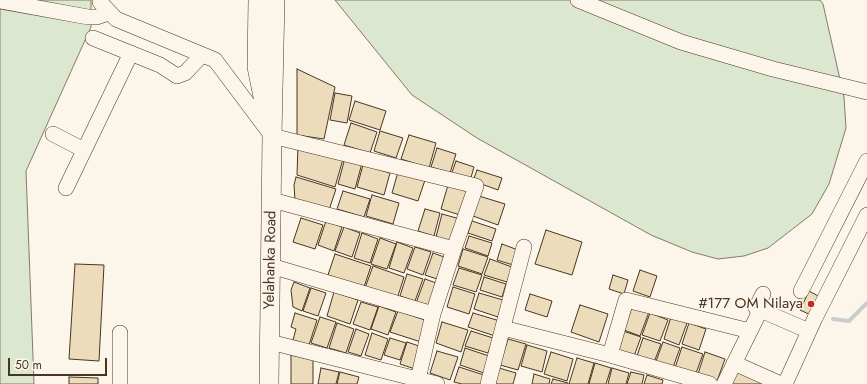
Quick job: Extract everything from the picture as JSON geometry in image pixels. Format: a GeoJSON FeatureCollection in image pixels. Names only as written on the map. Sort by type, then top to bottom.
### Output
{"type":"FeatureCollection","features":[{"type":"Feature","properties":{"kind":"main road","name":"Yelahanka Road"},"geometry":{"type":"LineString","coordinates":[[258,0],[257,68],[272,136]]}},
{"type":"Feature","properties":{"kind":"main road","name":"Yelahanka Road"},"geometry":{"type":"LineString","coordinates":[[269,384],[272,136],[276,0]]}},
{"type":"Feature","properties":{"kind":"street"},"geometry":{"type":"LineString","coordinates":[[100,0],[109,13],[116,19],[215,60],[272,136],[476,186],[454,249],[434,314],[418,382]]}},
{"type":"Feature","properties":{"kind":"street"},"geometry":{"type":"LineString","coordinates":[[578,0],[681,42],[773,70],[867,92]]}},
{"type":"Feature","properties":{"kind":"street"},"geometry":{"type":"LineString","coordinates":[[0,2],[88,17],[97,17],[109,13]]}},
{"type":"Feature","properties":{"kind":"street"},"geometry":{"type":"LineString","coordinates":[[93,38],[160,65],[177,76],[184,73],[202,55]]}},
{"type":"Feature","properties":{"kind":"street"},"geometry":{"type":"LineString","coordinates":[[66,188],[132,53]]}},
{"type":"Feature","properties":{"kind":"street"},"geometry":{"type":"LineString","coordinates":[[53,134],[84,150]]}},
{"type":"Feature","properties":{"kind":"street"},"geometry":{"type":"LineString","coordinates":[[801,291],[867,161]]}},
{"type":"Feature","properties":{"kind":"street"},"geometry":{"type":"LineString","coordinates":[[272,200],[454,249]]}},
{"type":"Feature","properties":{"kind":"street"},"geometry":{"type":"LineString","coordinates":[[785,384],[809,331],[867,215]]}},
{"type":"Feature","properties":{"kind":"street"},"geometry":{"type":"LineString","coordinates":[[488,384],[524,247]]}},
{"type":"Feature","properties":{"kind":"street"},"geometry":{"type":"LineString","coordinates":[[271,266],[434,314]]}},
{"type":"Feature","properties":{"kind":"street"},"geometry":{"type":"LineString","coordinates":[[763,294],[756,308],[809,331]]}},
{"type":"Feature","properties":{"kind":"street"},"geometry":{"type":"LineString","coordinates":[[610,355],[626,300],[750,331]]}},
{"type":"Feature","properties":{"kind":"street"},"geometry":{"type":"LineString","coordinates":[[724,384],[757,317]]}},
{"type":"Feature","properties":{"kind":"street"},"geometry":{"type":"LineString","coordinates":[[503,328],[610,355],[710,384]]}},
{"type":"Feature","properties":{"kind":"street"},"geometry":{"type":"LineString","coordinates":[[120,333],[120,384]]}},
{"type":"Feature","properties":{"kind":"street"},"geometry":{"type":"LineString","coordinates":[[270,342],[418,382],[437,384]]}},
{"type":"Feature","properties":{"kind":"street"},"geometry":{"type":"LineString","coordinates":[[734,363],[781,384]]}},
{"type":"Feature","properties":{"kind":"green space"},"geometry":{"type":"Polygon","coordinates":[[[0,0],[91,0],[91,27],[26,171],[34,384],[0,384],[0,0]]]}},
{"type":"Feature","properties":{"kind":"green space"},"geometry":{"type":"Polygon","coordinates":[[[335,0],[820,0],[823,4],[844,97],[846,128],[829,184],[812,214],[768,248],[744,256],[718,259],[692,252],[651,235],[477,138],[412,95],[335,0]]]}},
{"type":"Feature","properties":{"kind":"building"},"geometry":{"type":"Polygon","coordinates":[[[297,69],[335,87],[324,139],[297,135],[297,69]]]}},
{"type":"Feature","properties":{"kind":"building"},"geometry":{"type":"Polygon","coordinates":[[[335,93],[352,96],[347,123],[330,120],[335,93]]]}},
{"type":"Feature","properties":{"kind":"building"},"geometry":{"type":"Polygon","coordinates":[[[355,101],[386,111],[380,130],[349,120],[355,101]]]}},
{"type":"Feature","properties":{"kind":"building"},"geometry":{"type":"Polygon","coordinates":[[[351,123],[377,132],[370,153],[344,145],[351,123]]]}},
{"type":"Feature","properties":{"kind":"building"},"geometry":{"type":"Polygon","coordinates":[[[380,131],[403,138],[396,158],[374,151],[380,131]]]}},
{"type":"Feature","properties":{"kind":"building"},"geometry":{"type":"Polygon","coordinates":[[[409,135],[436,143],[429,168],[401,159],[409,135]]]}},
{"type":"Feature","properties":{"kind":"building"},"geometry":{"type":"Polygon","coordinates":[[[298,146],[343,159],[335,187],[297,175],[298,146]]]}},
{"type":"Feature","properties":{"kind":"building"},"geometry":{"type":"Polygon","coordinates":[[[437,148],[456,154],[450,173],[431,167],[437,148]]]}},
{"type":"Feature","properties":{"kind":"building"},"geometry":{"type":"Polygon","coordinates":[[[345,158],[362,163],[355,189],[338,184],[345,158]]]}},
{"type":"Feature","properties":{"kind":"building"},"geometry":{"type":"Polygon","coordinates":[[[456,161],[474,167],[470,181],[451,175],[456,161]]]}},
{"type":"Feature","properties":{"kind":"building"},"geometry":{"type":"Polygon","coordinates":[[[363,165],[390,173],[384,195],[357,187],[363,165]]]}},
{"type":"Feature","properties":{"kind":"building"},"geometry":{"type":"Polygon","coordinates":[[[477,170],[502,178],[498,190],[473,181],[477,170]]]}},
{"type":"Feature","properties":{"kind":"building"},"geometry":{"type":"Polygon","coordinates":[[[398,172],[425,180],[418,201],[392,193],[398,172]]]}},
{"type":"Feature","properties":{"kind":"building"},"geometry":{"type":"Polygon","coordinates":[[[296,177],[336,189],[329,210],[295,200],[294,185],[296,177]]]}},
{"type":"Feature","properties":{"kind":"building"},"geometry":{"type":"Polygon","coordinates":[[[448,185],[467,191],[460,215],[441,209],[448,185]]]}},
{"type":"Feature","properties":{"kind":"building"},"geometry":{"type":"Polygon","coordinates":[[[343,191],[370,199],[364,217],[337,209],[343,191]]]}},
{"type":"Feature","properties":{"kind":"building"},"geometry":{"type":"Polygon","coordinates":[[[372,195],[399,203],[393,224],[366,216],[372,195]]]}},
{"type":"Feature","properties":{"kind":"building"},"geometry":{"type":"Polygon","coordinates":[[[479,196],[505,204],[498,225],[473,216],[479,196]]]}},
{"type":"Feature","properties":{"kind":"building"},"geometry":{"type":"Polygon","coordinates":[[[425,209],[440,213],[434,236],[418,231],[425,209]]]}},
{"type":"Feature","properties":{"kind":"building"},"geometry":{"type":"Polygon","coordinates":[[[442,214],[460,219],[453,242],[436,237],[442,214]]]}},
{"type":"Feature","properties":{"kind":"building"},"geometry":{"type":"Polygon","coordinates":[[[301,218],[323,225],[315,249],[293,242],[301,218]]]}},
{"type":"Feature","properties":{"kind":"building"},"geometry":{"type":"Polygon","coordinates":[[[326,221],[342,227],[334,251],[318,245],[326,221]]]}},
{"type":"Feature","properties":{"kind":"building"},"geometry":{"type":"Polygon","coordinates":[[[472,221],[496,229],[492,241],[468,233],[472,221]]]}},
{"type":"Feature","properties":{"kind":"building"},"geometry":{"type":"Polygon","coordinates":[[[344,227],[360,233],[352,257],[335,251],[344,227]]]}},
{"type":"Feature","properties":{"kind":"building"},"geometry":{"type":"Polygon","coordinates":[[[546,230],[582,242],[572,275],[535,264],[546,230]]]}},
{"type":"Feature","properties":{"kind":"building"},"geometry":{"type":"Polygon","coordinates":[[[362,233],[378,239],[370,263],[354,258],[362,233]]]}},
{"type":"Feature","properties":{"kind":"building"},"geometry":{"type":"Polygon","coordinates":[[[469,236],[492,243],[488,256],[465,248],[469,236]]]}},
{"type":"Feature","properties":{"kind":"building"},"geometry":{"type":"Polygon","coordinates":[[[380,238],[396,244],[387,269],[371,264],[380,238]]]}},
{"type":"Feature","properties":{"kind":"building"},"geometry":{"type":"Polygon","coordinates":[[[397,242],[413,248],[404,273],[389,268],[397,242]]]}},
{"type":"Feature","properties":{"kind":"building"},"geometry":{"type":"Polygon","coordinates":[[[502,244],[518,250],[513,265],[497,260],[502,244]]]}},
{"type":"Feature","properties":{"kind":"building"},"geometry":{"type":"Polygon","coordinates":[[[415,247],[431,252],[423,275],[407,269],[415,247]]]}},
{"type":"Feature","properties":{"kind":"building"},"geometry":{"type":"Polygon","coordinates":[[[463,249],[488,257],[482,274],[458,266],[463,249]]]}},
{"type":"Feature","properties":{"kind":"building"},"geometry":{"type":"Polygon","coordinates":[[[433,253],[447,258],[440,280],[425,275],[433,253]]]}},
{"type":"Feature","properties":{"kind":"building"},"geometry":{"type":"Polygon","coordinates":[[[335,254],[371,266],[364,287],[328,275],[335,254]]]}},
{"type":"Feature","properties":{"kind":"building"},"geometry":{"type":"Polygon","coordinates":[[[490,259],[512,267],[507,282],[484,275],[490,259]]]}},
{"type":"Feature","properties":{"kind":"building"},"geometry":{"type":"Polygon","coordinates":[[[75,264],[104,265],[99,361],[69,359],[75,264]]]}},
{"type":"Feature","properties":{"kind":"building"},"geometry":{"type":"Polygon","coordinates":[[[373,266],[404,277],[397,299],[365,288],[373,266]]]}},
{"type":"Feature","properties":{"kind":"building"},"geometry":{"type":"Polygon","coordinates":[[[459,268],[482,275],[476,292],[453,285],[459,268]]]}},
{"type":"Feature","properties":{"kind":"building"},"geometry":{"type":"Polygon","coordinates":[[[640,270],[657,276],[650,297],[633,291],[640,270]]]}},
{"type":"Feature","properties":{"kind":"building"},"geometry":{"type":"Polygon","coordinates":[[[407,274],[423,279],[415,301],[400,296],[407,274]]]}},
{"type":"Feature","properties":{"kind":"building"},"geometry":{"type":"Polygon","coordinates":[[[613,275],[628,280],[624,294],[609,289],[613,275]]]}},
{"type":"Feature","properties":{"kind":"building"},"geometry":{"type":"Polygon","coordinates":[[[484,277],[506,284],[502,297],[480,290],[484,277]]]}},
{"type":"Feature","properties":{"kind":"building"},"geometry":{"type":"Polygon","coordinates":[[[425,279],[439,284],[431,308],[416,303],[425,279]]]}},
{"type":"Feature","properties":{"kind":"building"},"geometry":{"type":"Polygon","coordinates":[[[294,282],[310,288],[302,311],[293,307],[291,290],[294,282]]]}},
{"type":"Feature","properties":{"kind":"building"},"geometry":{"type":"Polygon","coordinates":[[[453,287],[475,294],[469,314],[447,307],[453,287]]]}},
{"type":"Feature","properties":{"kind":"building"},"geometry":{"type":"Polygon","coordinates":[[[311,288],[326,293],[318,316],[303,311],[311,288]]]}},
{"type":"Feature","properties":{"kind":"building","name":"#177 OM Nilaya"},"geometry":{"type":"Polygon","coordinates":[[[809,291],[822,298],[813,316],[800,310],[809,291]]]}},
{"type":"Feature","properties":{"kind":"building"},"geometry":{"type":"Polygon","coordinates":[[[334,292],[358,300],[350,324],[327,316],[334,292]]]}},
{"type":"Feature","properties":{"kind":"building"},"geometry":{"type":"Polygon","coordinates":[[[479,293],[503,300],[498,317],[474,309],[479,293]]]}},
{"type":"Feature","properties":{"kind":"building"},"geometry":{"type":"Polygon","coordinates":[[[530,294],[552,301],[547,317],[525,310],[530,294]]]}},
{"type":"Feature","properties":{"kind":"building"},"geometry":{"type":"Polygon","coordinates":[[[361,302],[378,307],[370,330],[353,324],[361,302]]]}},
{"type":"Feature","properties":{"kind":"building"},"geometry":{"type":"Polygon","coordinates":[[[580,305],[608,314],[599,342],[571,332],[580,305]]]}},
{"type":"Feature","properties":{"kind":"building"},"geometry":{"type":"Polygon","coordinates":[[[379,306],[396,312],[388,335],[371,329],[379,306]]]}},
{"type":"Feature","properties":{"kind":"building"},"geometry":{"type":"Polygon","coordinates":[[[632,307],[649,312],[640,336],[624,330],[632,307]]]}},
{"type":"Feature","properties":{"kind":"building"},"geometry":{"type":"Polygon","coordinates":[[[398,311],[428,321],[421,342],[390,332],[398,311]]]}},
{"type":"Feature","properties":{"kind":"building"},"geometry":{"type":"Polygon","coordinates":[[[295,313],[317,320],[309,345],[293,340],[296,329],[291,327],[295,313]]]}},
{"type":"Feature","properties":{"kind":"building"},"geometry":{"type":"Polygon","coordinates":[[[473,313],[500,321],[495,336],[468,327],[473,313]]]}},
{"type":"Feature","properties":{"kind":"building"},"geometry":{"type":"Polygon","coordinates":[[[650,313],[668,320],[660,341],[642,335],[650,313]]]}},
{"type":"Feature","properties":{"kind":"building"},"geometry":{"type":"Polygon","coordinates":[[[320,317],[336,322],[327,348],[311,343],[320,317]]]}},
{"type":"Feature","properties":{"kind":"building"},"geometry":{"type":"Polygon","coordinates":[[[671,317],[687,323],[679,345],[664,339],[671,317]]]}},
{"type":"Feature","properties":{"kind":"building"},"geometry":{"type":"Polygon","coordinates":[[[442,322],[468,330],[461,352],[436,343],[442,322]]]}},
{"type":"Feature","properties":{"kind":"building"},"geometry":{"type":"Polygon","coordinates":[[[337,323],[354,329],[346,353],[329,348],[337,323]]]}},
{"type":"Feature","properties":{"kind":"building"},"geometry":{"type":"Polygon","coordinates":[[[689,323],[706,329],[699,350],[682,344],[689,323]]]}},
{"type":"Feature","properties":{"kind":"building"},"geometry":{"type":"Polygon","coordinates":[[[356,329],[369,334],[361,356],[348,352],[356,329]]]}},
{"type":"Feature","properties":{"kind":"building"},"geometry":{"type":"Polygon","coordinates":[[[471,331],[493,338],[488,353],[465,346],[471,331]]]}},
{"type":"Feature","properties":{"kind":"building"},"geometry":{"type":"Polygon","coordinates":[[[623,331],[641,337],[633,359],[615,353],[623,331]]]}},
{"type":"Feature","properties":{"kind":"building"},"geometry":{"type":"Polygon","coordinates":[[[372,333],[388,339],[381,360],[365,355],[372,333]]]}},
{"type":"Feature","properties":{"kind":"building"},"geometry":{"type":"Polygon","coordinates":[[[390,338],[406,343],[400,360],[384,355],[390,338]]]}},
{"type":"Feature","properties":{"kind":"building"},"geometry":{"type":"Polygon","coordinates":[[[643,338],[661,344],[653,365],[636,359],[643,338]]]}},
{"type":"Feature","properties":{"kind":"building"},"geometry":{"type":"Polygon","coordinates":[[[508,339],[526,344],[518,370],[500,365],[508,339]]]}},
{"type":"Feature","properties":{"kind":"building"},"geometry":{"type":"Polygon","coordinates":[[[407,342],[422,347],[415,369],[400,364],[407,342]]]}},
{"type":"Feature","properties":{"kind":"building"},"geometry":{"type":"Polygon","coordinates":[[[663,342],[680,348],[672,370],[655,364],[663,342]]]}},
{"type":"Feature","properties":{"kind":"building"},"geometry":{"type":"Polygon","coordinates":[[[527,345],[547,351],[542,372],[521,366],[527,345]]]}},
{"type":"Feature","properties":{"kind":"building"},"geometry":{"type":"Polygon","coordinates":[[[682,347],[703,354],[695,376],[675,368],[682,347]]]}},
{"type":"Feature","properties":{"kind":"building"},"geometry":{"type":"Polygon","coordinates":[[[465,348],[489,356],[484,373],[460,365],[465,348]]]}},
{"type":"Feature","properties":{"kind":"building"},"geometry":{"type":"Polygon","coordinates":[[[437,351],[458,357],[450,380],[430,373],[437,351]]]}},
{"type":"Feature","properties":{"kind":"building"},"geometry":{"type":"Polygon","coordinates":[[[551,352],[573,359],[567,381],[544,374],[551,352]]]}},
{"type":"Feature","properties":{"kind":"building"},"geometry":{"type":"Polygon","coordinates":[[[705,352],[725,359],[717,381],[698,374],[705,352]]]}},
{"type":"Feature","properties":{"kind":"building"},"geometry":{"type":"Polygon","coordinates":[[[291,355],[313,360],[313,384],[291,384],[291,355]]]}},
{"type":"Feature","properties":{"kind":"building"},"geometry":{"type":"Polygon","coordinates":[[[577,358],[594,363],[588,384],[569,384],[577,358]]]}},
{"type":"Feature","properties":{"kind":"building"},"geometry":{"type":"Polygon","coordinates":[[[595,363],[611,368],[606,384],[589,384],[595,363]]]}},
{"type":"Feature","properties":{"kind":"building"},"geometry":{"type":"Polygon","coordinates":[[[737,366],[775,384],[732,384],[737,366]]]}},
{"type":"Feature","properties":{"kind":"building"},"geometry":{"type":"Polygon","coordinates":[[[459,367],[484,375],[481,384],[462,384],[454,382],[459,367]]]}},
{"type":"Feature","properties":{"kind":"building"},"geometry":{"type":"Polygon","coordinates":[[[321,368],[339,372],[336,384],[318,384],[321,368]]]}},
{"type":"Feature","properties":{"kind":"building"},"geometry":{"type":"Polygon","coordinates":[[[499,368],[516,373],[513,384],[494,384],[499,368]]]}},
{"type":"Feature","properties":{"kind":"building"},"geometry":{"type":"Polygon","coordinates":[[[612,368],[629,373],[626,384],[608,384],[612,368]]]}},
{"type":"Feature","properties":{"kind":"building"},"geometry":{"type":"Polygon","coordinates":[[[340,372],[359,377],[357,384],[337,384],[340,372]]]}},
{"type":"Feature","properties":{"kind":"building"},"geometry":{"type":"Polygon","coordinates":[[[631,372],[644,375],[642,384],[627,384],[631,372]]]}},
{"type":"Feature","properties":{"kind":"building"},"geometry":{"type":"Polygon","coordinates":[[[534,374],[550,379],[549,384],[532,384],[534,374]]]}},
{"type":"Feature","properties":{"kind":"building"},"geometry":{"type":"Polygon","coordinates":[[[647,375],[663,380],[662,384],[644,384],[647,375]]]}},
{"type":"Feature","properties":{"kind":"building"},"geometry":{"type":"Polygon","coordinates":[[[69,377],[98,378],[98,384],[69,384],[69,377]]]}},
{"type":"Feature","properties":{"kind":"building"},"geometry":{"type":"Polygon","coordinates":[[[553,379],[568,383],[568,384],[551,384],[553,379]]]}},
{"type":"Feature","properties":{"kind":"waterway"},"geometry":{"type":"LineString","coordinates":[[833,319],[849,321],[867,303]]}},
{"type":"Feature","properties":{"kind":"place","name":"#177 OM Nilaya"},"geometry":{"type":"Point","coordinates":[811,304]}}]}
